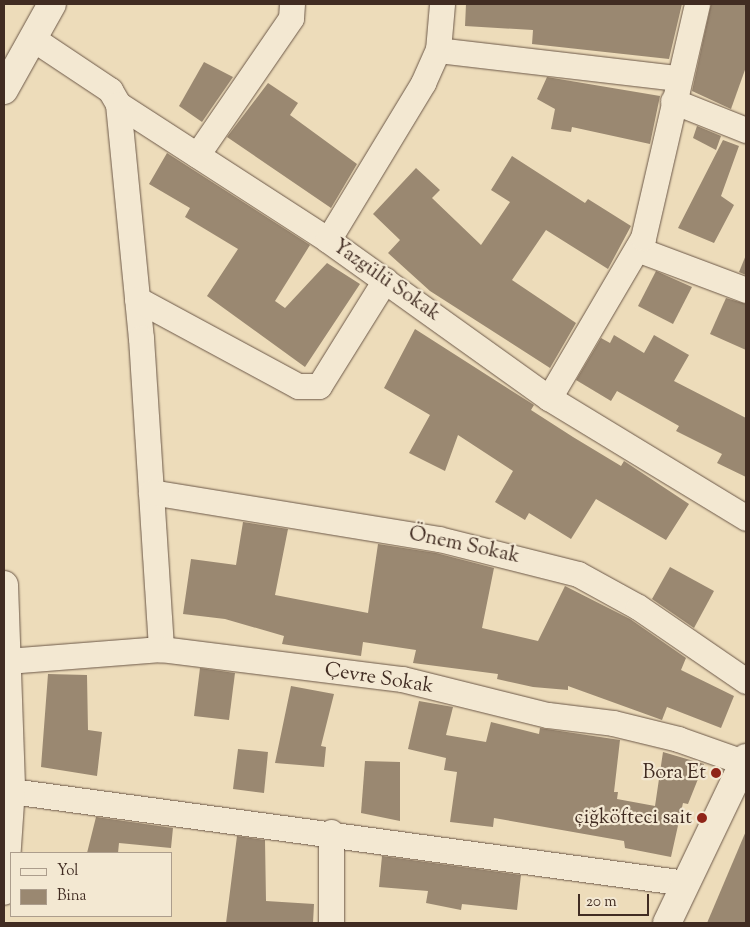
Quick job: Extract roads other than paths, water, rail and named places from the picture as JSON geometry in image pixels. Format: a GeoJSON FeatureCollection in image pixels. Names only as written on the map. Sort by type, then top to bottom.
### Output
{"type":"FeatureCollection","features":[{"type":"Feature","properties":{"kind":"street"},"geometry":{"type":"LineString","coordinates":[[4,90],[52,4]]}},
{"type":"Feature","properties":{"kind":"street"},"geometry":{"type":"LineString","coordinates":[[197,155],[291,18],[292,4]]}},
{"type":"Feature","properties":{"kind":"street"},"geometry":{"type":"LineString","coordinates":[[328,240],[423,83],[438,50],[442,4]]}},
{"type":"Feature","properties":{"kind":"street"},"geometry":{"type":"LineString","coordinates":[[549,398],[637,249],[697,4]]}},
{"type":"Feature","properties":{"kind":"street","name":"Yazgülü Sokak"},"geometry":{"type":"LineString","coordinates":[[32,38],[110,90],[118,104],[328,240],[549,398],[746,518]]}},
{"type":"Feature","properties":{"kind":"street"},"geometry":{"type":"LineString","coordinates":[[438,50],[675,90],[746,130]]}},
{"type":"Feature","properties":{"kind":"street"},"geometry":{"type":"LineString","coordinates":[[118,104],[137,299],[161,648]]}},
{"type":"Feature","properties":{"kind":"street"},"geometry":{"type":"LineString","coordinates":[[637,249],[746,290]]}},
{"type":"Feature","properties":{"kind":"street"},"geometry":{"type":"LineString","coordinates":[[137,299],[298,386],[319,386],[385,280]]}},
{"type":"Feature","properties":{"kind":"street","name":"Önem Sokak"},"geometry":{"type":"LineString","coordinates":[[151,492],[438,538],[578,574],[638,607],[746,681]]}},
{"type":"Feature","properties":{"kind":"street"},"geometry":{"type":"LineString","coordinates":[[4,585],[7,661],[7,789],[4,891]]}},
{"type":"Feature","properties":{"kind":"street","name":"Çevre Sokak"},"geometry":{"type":"LineString","coordinates":[[7,661],[161,648],[402,680],[548,715],[631,727],[745,760]]}},
{"type":"Feature","properties":{"kind":"street"},"geometry":{"type":"LineString","coordinates":[[667,923],[745,760]]}},
{"type":"Feature","properties":{"kind":"street"},"geometry":{"type":"LineString","coordinates":[[7,789],[331,832],[686,884]]}},
{"type":"Feature","properties":{"kind":"street"},"geometry":{"type":"LineString","coordinates":[[331,832],[331,923]]}},
{"type":"Feature","properties":{"kind":"place","name":"Bora Et"},"geometry":{"type":"Point","coordinates":[716,773]}},
{"type":"Feature","properties":{"kind":"place","name":"çiğköfteci sait"},"geometry":{"type":"Point","coordinates":[702,818]}}]}
